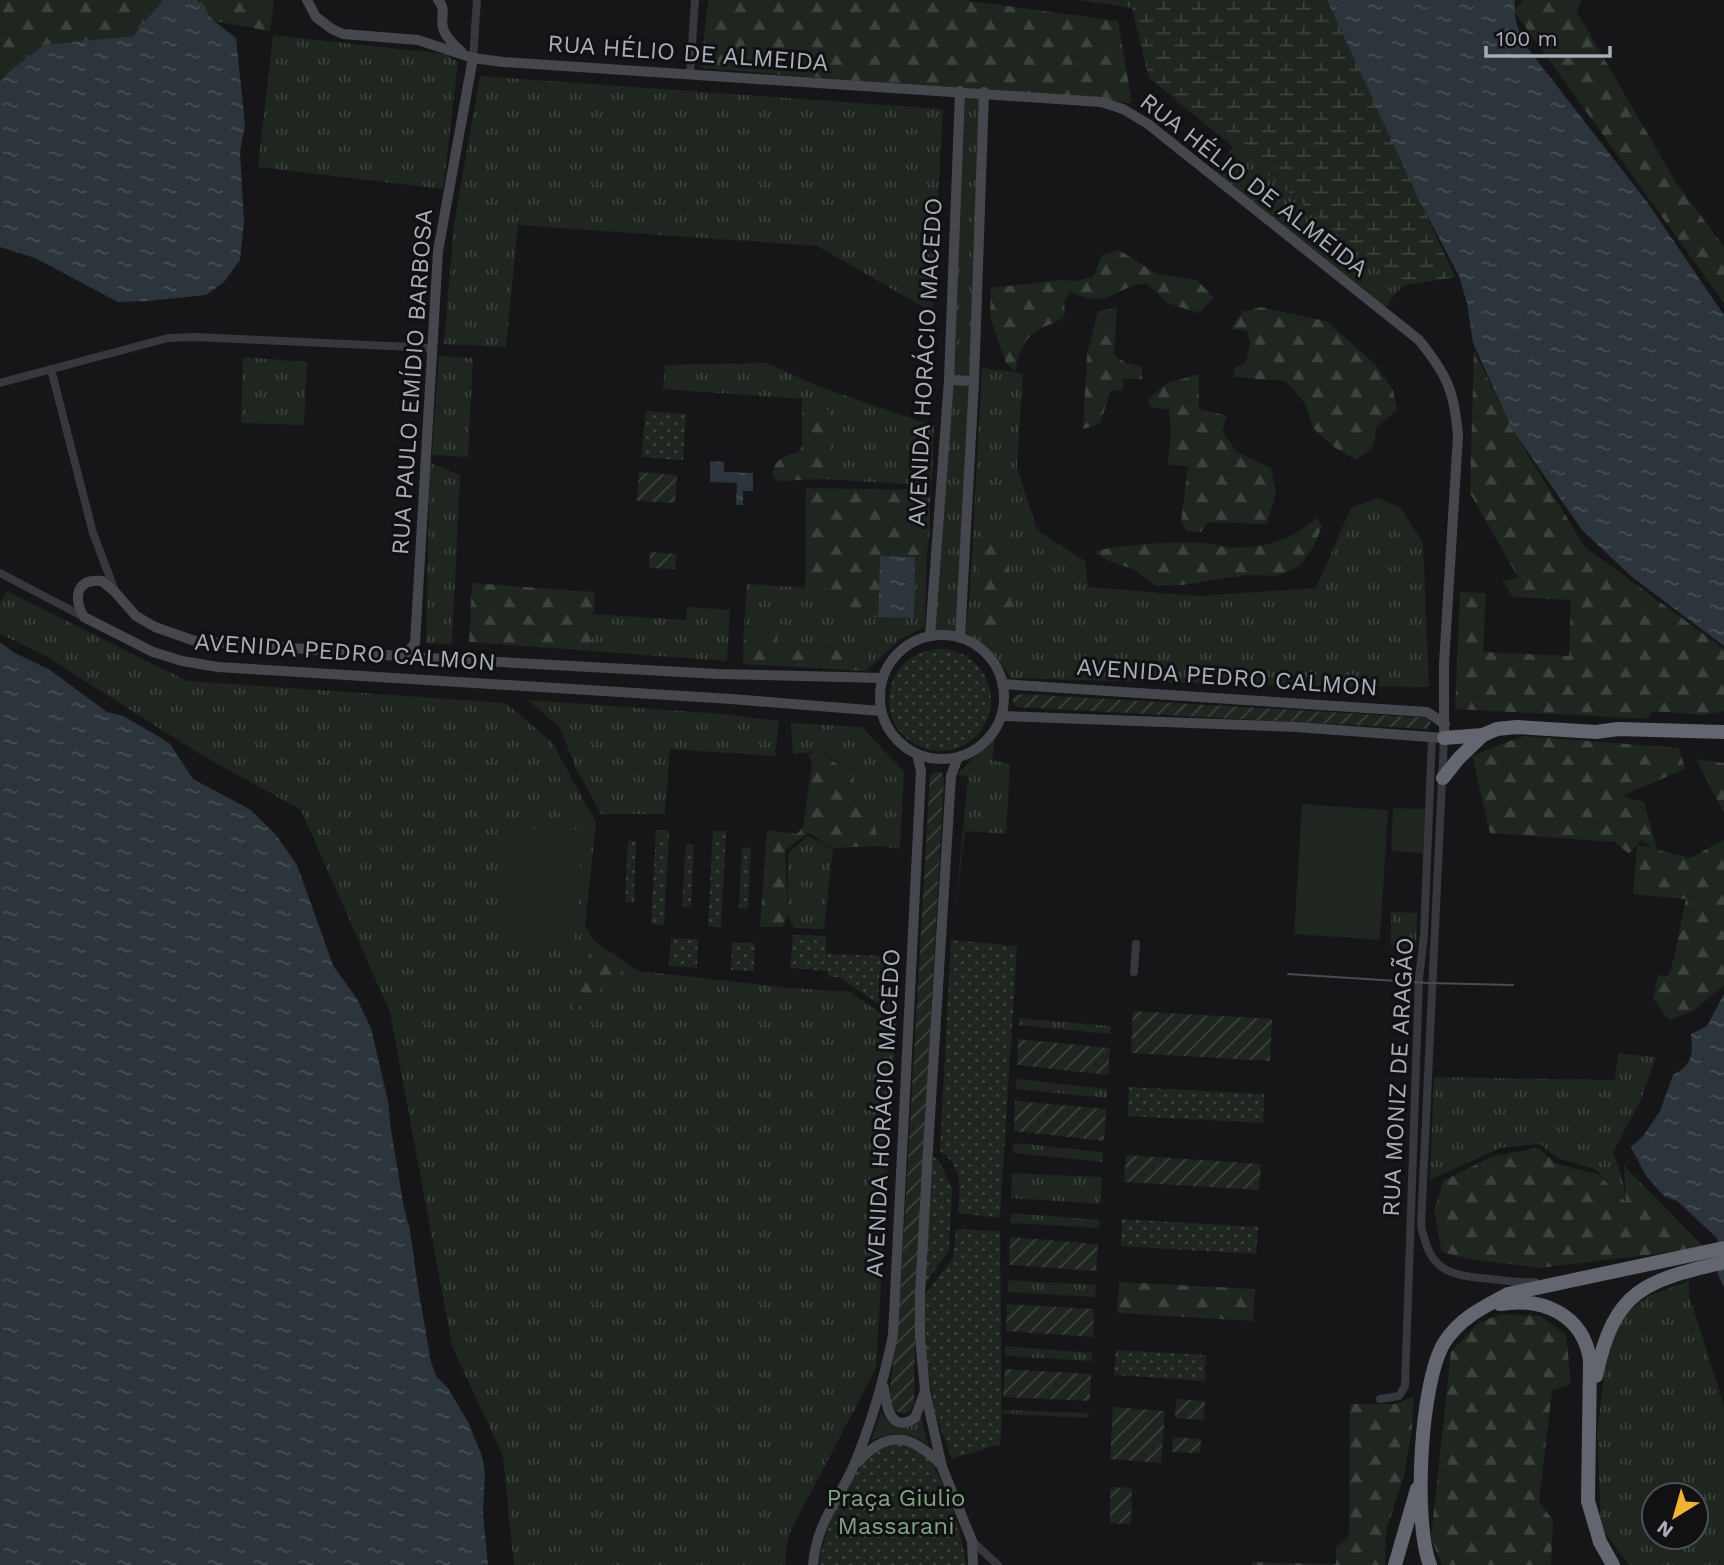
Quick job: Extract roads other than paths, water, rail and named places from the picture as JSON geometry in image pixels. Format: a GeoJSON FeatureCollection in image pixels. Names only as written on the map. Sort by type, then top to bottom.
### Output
{"type":"FeatureCollection","features":[{"type":"Feature","properties":{"kind":"highway"},"geometry":{"type":"LineString","coordinates":[[1440,733],[1483,735],[1505,728],[1596,732],[1618,729],[1724,744]]}},
{"type":"Feature","properties":{"kind":"highway"},"geometry":{"type":"LineString","coordinates":[[1670,736],[1724,732]]}},
{"type":"Feature","properties":{"kind":"highway"},"geometry":{"type":"LineString","coordinates":[[1443,778],[1483,735]]}},
{"type":"Feature","properties":{"kind":"highway"},"geometry":{"type":"LineString","coordinates":[[1590,1408],[1602,1350],[1611,1326],[1623,1307],[1644,1287],[1672,1267],[1724,1248]]}},
{"type":"Feature","properties":{"kind":"highway"},"geometry":{"type":"LineString","coordinates":[[1430,1565],[1423,1541],[1421,1474],[1428,1390],[1433,1369],[1453,1330],[1484,1306],[1508,1294],[1584,1277],[1724,1262]]}},
{"type":"Feature","properties":{"kind":"highway"},"geometry":{"type":"LineString","coordinates":[[1484,1306],[1524,1301],[1538,1303],[1570,1320],[1584,1340],[1589,1354],[1588,1500],[1600,1542],[1613,1565]]}},
{"type":"Feature","properties":{"kind":"highway"},"geometry":{"type":"LineString","coordinates":[[1395,1565],[1421,1474]]}},
{"type":"Feature","properties":{"kind":"street","name":"RUA HÉLIO DE ALMEIDA"},"geometry":{"type":"LineString","coordinates":[[307,0],[316,17],[331,29],[343,34],[418,40],[473,58],[1101,102],[1123,109],[1148,124],[1419,340],[1440,366],[1453,397],[1458,435],[1440,733]]}},
{"type":"Feature","properties":{"kind":"street"},"geometry":{"type":"LineString","coordinates":[[438,0],[444,10],[442,26],[455,45],[473,58]]}},
{"type":"Feature","properties":{"kind":"street","name":"RUA PAULO EMÍDIO BARBOSA"},"geometry":{"type":"LineString","coordinates":[[415,643],[438,251],[473,58],[477,0]]}},
{"type":"Feature","properties":{"kind":"street"},"geometry":{"type":"LineString","coordinates":[[690,75],[695,0]]}},
{"type":"Feature","properties":{"kind":"street"},"geometry":{"type":"LineString","coordinates":[[418,40],[442,26]]}},
{"type":"Feature","properties":{"kind":"street","name":"AVENIDA HORÁCIO MACEDO"},"geometry":{"type":"LineString","coordinates":[[930,636],[948,380],[960,91]]}},
{"type":"Feature","properties":{"kind":"street","name":"AVENIDA HORÁCIO MACEDO"},"geometry":{"type":"LineString","coordinates":[[960,638],[974,381],[984,92]]}},
{"type":"Feature","properties":{"kind":"street"},"geometry":{"type":"LineString","coordinates":[[0,383],[168,338],[433,348]]}},
{"type":"Feature","properties":{"kind":"street"},"geometry":{"type":"LineString","coordinates":[[51,369],[93,533],[115,592]]}},
{"type":"Feature","properties":{"kind":"street"},"geometry":{"type":"LineString","coordinates":[[948,380],[974,381]]}},
{"type":"Feature","properties":{"kind":"street"},"geometry":{"type":"LineString","coordinates":[[0,573],[84,617]]}},
{"type":"Feature","properties":{"kind":"street"},"geometry":{"type":"LineString","coordinates":[[84,617],[78,607],[78,598],[86,582],[102,581],[115,592]]}},
{"type":"Feature","properties":{"kind":"street","name":"AVENIDA PEDRO CALMON"},"geometry":{"type":"LineString","coordinates":[[115,592],[136,616],[155,627],[195,641],[426,659],[718,674],[882,678]]}},
{"type":"Feature","properties":{"kind":"street","name":"AVENIDA PEDRO CALMON"},"geometry":{"type":"LineString","coordinates":[[84,617],[153,652],[182,661],[218,667],[691,696],[881,711]]}},
{"type":"Feature","properties":{"kind":"street"},"geometry":{"type":"LineString","coordinates":[[945,635],[960,638],[987,655],[997,669],[1002,684],[1002,716],[985,741],[958,757],[936,759],[917,754],[901,743],[888,729],[881,711],[882,678],[889,663],[900,650],[914,641],[945,635]]}},
{"type":"Feature","properties":{"kind":"street"},"geometry":{"type":"LineString","coordinates":[[403,657],[415,643],[426,659]]}},
{"type":"Feature","properties":{"kind":"street","name":"AVENIDA PEDRO CALMON"},"geometry":{"type":"LineString","coordinates":[[1002,684],[1427,712],[1440,733]]}},
{"type":"Feature","properties":{"kind":"street"},"geometry":{"type":"LineString","coordinates":[[1427,712],[1444,696]]}},
{"type":"Feature","properties":{"kind":"street","name":"AVENIDA PEDRO CALMON"},"geometry":{"type":"LineString","coordinates":[[1002,716],[1440,733]]}},
{"type":"Feature","properties":{"kind":"street","name":"RUA MONIZ DE ARAGÃO"},"geometry":{"type":"LineString","coordinates":[[1440,733],[1443,778],[1420,1214],[1428,1251],[1438,1265],[1455,1274],[1526,1283],[1584,1277]]}},
{"type":"Feature","properties":{"kind":"street","name":"RUA MONIZ DE ARAGÃO"},"geometry":{"type":"LineString","coordinates":[[1380,1399],[1399,1396],[1405,1386],[1419,978],[1440,733]]}},
{"type":"Feature","properties":{"kind":"street","name":"AVENIDA HORÁCIO MACEDO"},"geometry":{"type":"LineString","coordinates":[[852,1469],[876,1410],[892,1335],[921,771],[917,754]]}},
{"type":"Feature","properties":{"kind":"street","name":"AVENIDA HORÁCIO MACEDO"},"geometry":{"type":"LineString","coordinates":[[942,1467],[925,1391],[920,1337],[920,1295],[951,776],[958,757]]}},
{"type":"Feature","properties":{"kind":"street"},"geometry":{"type":"LineString","coordinates":[[1134,972],[1136,944]]}},
{"type":"Feature","properties":{"kind":"street"},"geometry":{"type":"LineString","coordinates":[[884,1381],[887,1411],[896,1420],[903,1422],[915,1418],[925,1391]]}},
{"type":"Feature","properties":{"kind":"street"},"geometry":{"type":"LineString","coordinates":[[813,1565],[819,1534],[827,1514],[852,1469],[869,1451],[882,1442],[895,1439],[907,1440],[920,1446],[942,1467],[972,1541],[973,1565]]}},
{"type":"Feature","properties":{"kind":"street"},"geometry":{"type":"LineString","coordinates":[[972,1541],[998,1565]]}},
{"type":"Feature","properties":{"kind":"water"},"geometry":{"type":"Polygon","coordinates":[[[163,0],[197,0],[214,21],[236,38],[245,124],[240,152],[244,222],[240,260],[224,282],[206,295],[118,302],[35,258],[0,247],[0,81],[44,45],[133,36],[163,0]]]}},
{"type":"Feature","properties":{"kind":"water"},"geometry":{"type":"Polygon","coordinates":[[[1327,0],[1515,0],[1518,26],[1529,50],[1647,202],[1724,315],[1724,646],[1632,577],[1582,530],[1512,429],[1473,343],[1467,303],[1459,276],[1419,200],[1327,0]]]}},
{"type":"Feature","properties":{"kind":"water"},"geometry":{"type":"Polygon","coordinates":[[[710,461],[724,462],[724,472],[753,473],[753,491],[743,491],[743,505],[736,505],[737,483],[710,482],[710,461]]]}},
{"type":"Feature","properties":{"kind":"water"},"geometry":{"type":"Polygon","coordinates":[[[880,556],[915,557],[914,618],[878,617],[880,556]]]}},
{"type":"Feature","properties":{"kind":"water"},"geometry":{"type":"Polygon","coordinates":[[[0,642],[13,652],[50,670],[107,712],[123,716],[170,744],[193,779],[251,810],[276,835],[297,865],[333,965],[357,999],[371,1028],[388,1101],[431,1362],[436,1376],[448,1388],[468,1422],[482,1456],[485,1473],[483,1513],[488,1565],[0,1565],[0,642]]]}},
{"type":"Feature","properties":{"kind":"water"},"geometry":{"type":"Polygon","coordinates":[[[1724,994],[1724,1288],[1716,1270],[1720,1245],[1716,1237],[1677,1201],[1664,1196],[1646,1176],[1631,1147],[1643,1136],[1660,1111],[1673,1075],[1688,1063],[1691,1034],[1707,1026],[1724,994]]]}},
{"type":"Feature","properties":{"kind":"tram line"},"geometry":{"type":"LineString","coordinates":[[1288,974],[1429,983],[1513,985]]}},
{"type":"Feature","properties":{"kind":"park label","name":"Praça Giulio Massarani"},"geometry":{"type":"Point","coordinates":[896,1512]}}]}
